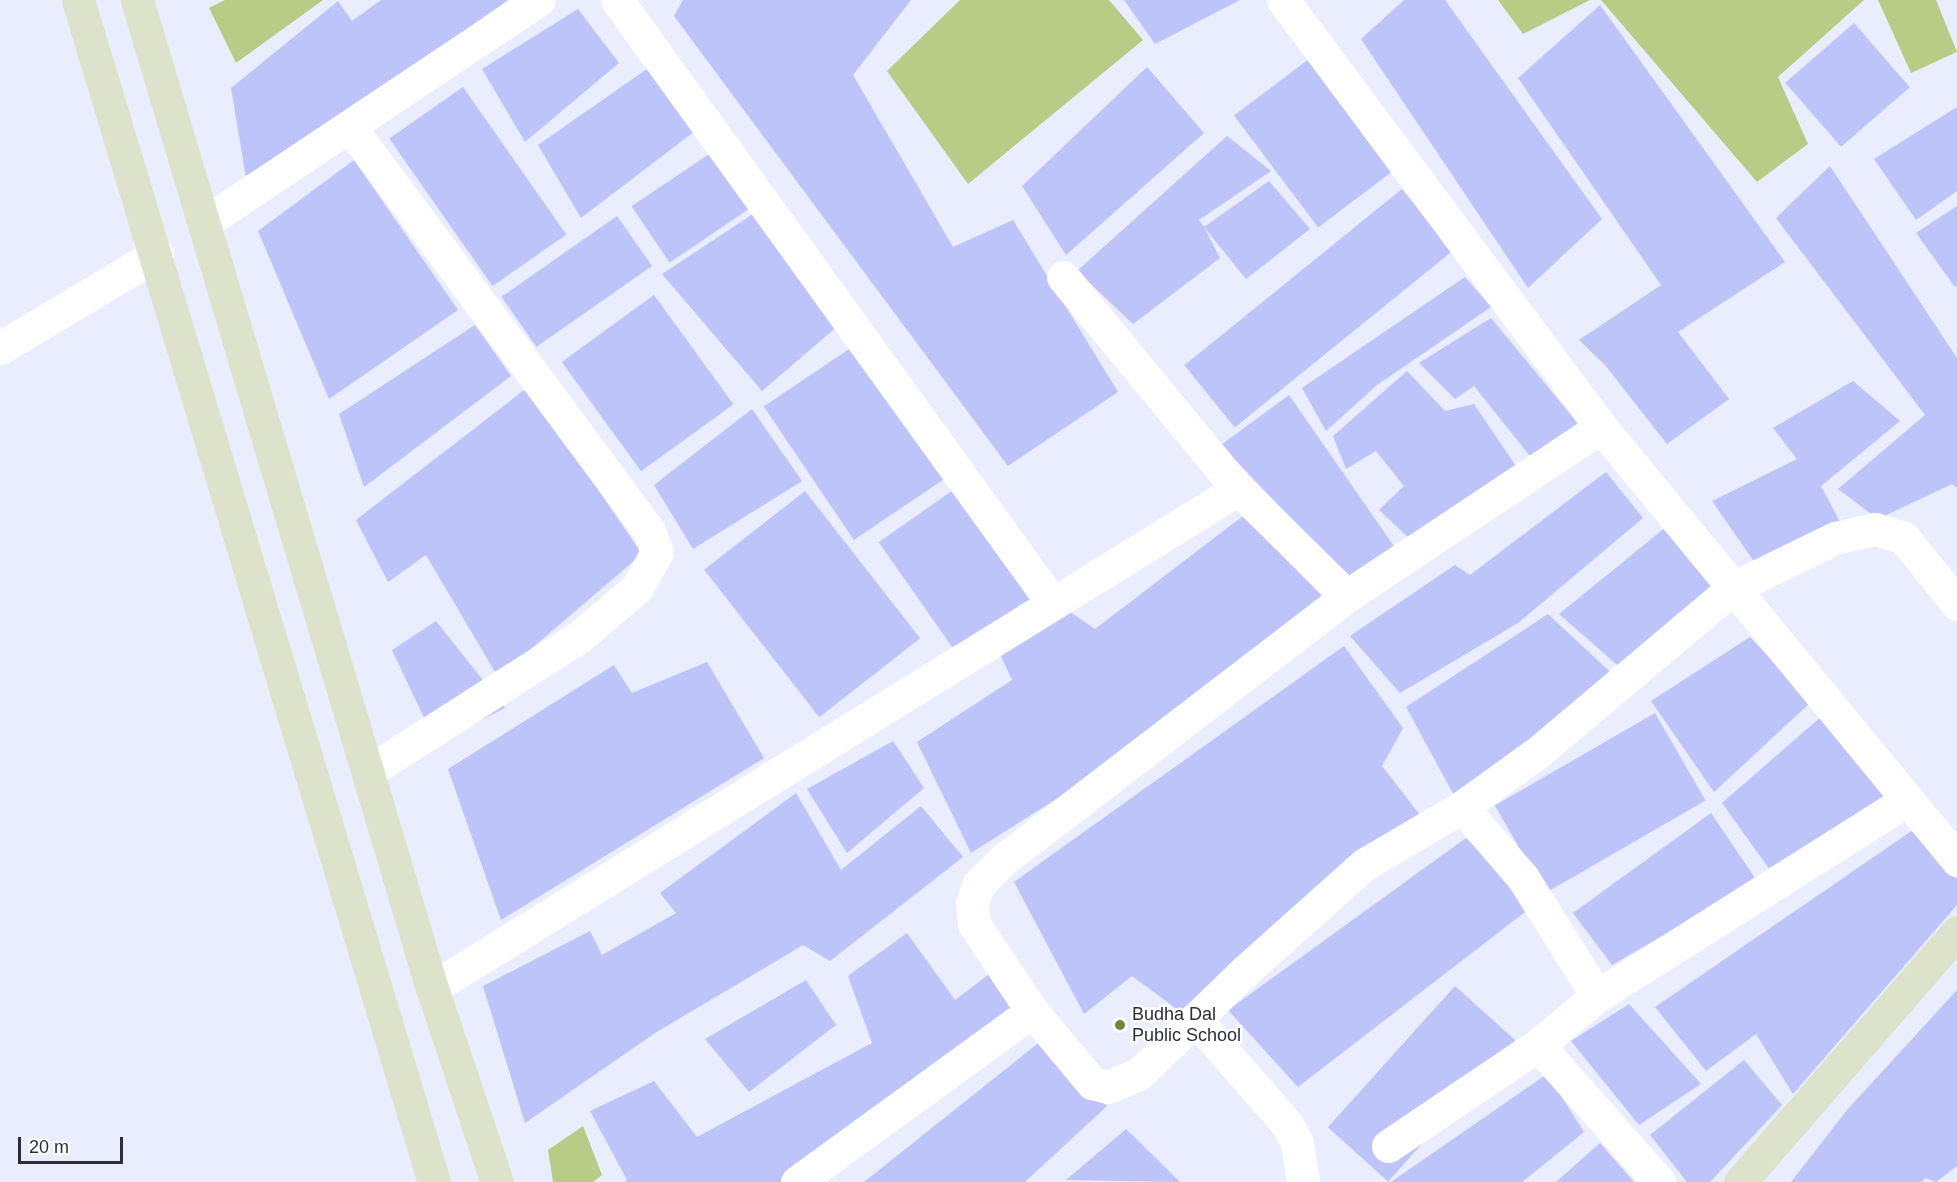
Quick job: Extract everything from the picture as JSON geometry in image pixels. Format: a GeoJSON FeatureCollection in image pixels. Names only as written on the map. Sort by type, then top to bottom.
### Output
{"type":"FeatureCollection","features":[{"type":"Feature","properties":{"kind":"main road"},"geometry":{"type":"LineString","coordinates":[[78,0],[157,254],[434,1182]]}},
{"type":"Feature","properties":{"kind":"main road"},"geometry":{"type":"LineString","coordinates":[[137,0],[206,224],[432,988],[497,1182]]}},
{"type":"Feature","properties":{"kind":"main road"},"geometry":{"type":"LineString","coordinates":[[1740,1182],[1957,932]]}},
{"type":"Feature","properties":{"kind":"street"},"geometry":{"type":"LineString","coordinates":[[206,224],[538,0]]}},
{"type":"Feature","properties":{"kind":"street"},"geometry":{"type":"LineString","coordinates":[[617,0],[1051,601]]}},
{"type":"Feature","properties":{"kind":"street"},"geometry":{"type":"LineString","coordinates":[[1283,0],[1601,427],[1906,801],[1957,860]]}},
{"type":"Feature","properties":{"kind":"street"},"geometry":{"type":"LineString","coordinates":[[350,127],[649,531],[657,552],[637,588],[579,637],[368,772]]}},
{"type":"Feature","properties":{"kind":"street"},"geometry":{"type":"LineString","coordinates":[[0,348],[157,254]]}},
{"type":"Feature","properties":{"kind":"street"},"geometry":{"type":"LineString","coordinates":[[1063,277],[1238,489],[1347,596]]}},
{"type":"Feature","properties":{"kind":"street"},"geometry":{"type":"LineString","coordinates":[[1601,427],[1347,596],[1005,858],[978,885],[972,903],[974,924],[1032,1011],[1092,1083],[1108,1087],[1139,1074],[1365,864],[1462,807],[1537,753],[1733,588],[1835,538],[1875,529],[1904,538],[1957,604]]}},
{"type":"Feature","properties":{"kind":"street"},"geometry":{"type":"LineString","coordinates":[[432,988],[1051,601],[1238,489]]}},
{"type":"Feature","properties":{"kind":"street"},"geometry":{"type":"LineString","coordinates":[[1388,1146],[1538,1045],[1597,996],[1906,801]]}},
{"type":"Feature","properties":{"kind":"street"},"geometry":{"type":"LineString","coordinates":[[1462,807],[1523,878],[1597,996]]}},
{"type":"Feature","properties":{"kind":"street"},"geometry":{"type":"LineString","coordinates":[[797,1182],[1032,1011]]}},
{"type":"Feature","properties":{"kind":"street"},"geometry":{"type":"LineString","coordinates":[[1196,1019],[1287,1125],[1297,1143],[1303,1182]]}},
{"type":"Feature","properties":{"kind":"street"},"geometry":{"type":"LineString","coordinates":[[1538,1045],[1659,1182]]}},
{"type":"Feature","properties":{"kind":"green space"},"geometry":{"type":"Polygon","coordinates":[[[225,0],[323,0],[236,63],[209,8],[225,0]]]}},
{"type":"Feature","properties":{"kind":"green space"},"geometry":{"type":"Polygon","coordinates":[[[960,0],[1109,0],[1143,40],[968,184],[887,71],[960,0]]]}},
{"type":"Feature","properties":{"kind":"green space"},"geometry":{"type":"Polygon","coordinates":[[[1498,0],[1590,0],[1523,34],[1498,0]]]}},
{"type":"Feature","properties":{"kind":"green space"},"geometry":{"type":"Polygon","coordinates":[[[1601,0],[1864,0],[1778,77],[1808,144],[1757,182],[1601,0]]]}},
{"type":"Feature","properties":{"kind":"green space"},"geometry":{"type":"Polygon","coordinates":[[[1878,0],[1936,0],[1957,52],[1911,73],[1878,0]]]}},
{"type":"Feature","properties":{"kind":"green space"},"geometry":{"type":"Polygon","coordinates":[[[583,1126],[602,1175],[593,1182],[553,1182],[548,1150],[583,1126]]]}},
{"type":"Feature","properties":{"kind":"building"},"geometry":{"type":"Polygon","coordinates":[[[381,0],[508,0],[247,184],[231,88],[338,1],[352,21],[381,0]]]}},
{"type":"Feature","properties":{"kind":"building"},"geometry":{"type":"Polygon","coordinates":[[[683,0],[911,0],[853,75],[953,247],[1013,220],[1118,392],[1008,466],[674,16],[683,0]]]}},
{"type":"Feature","properties":{"kind":"building"},"geometry":{"type":"Polygon","coordinates":[[[1124,0],[1240,0],[1155,44],[1124,0]]]}},
{"type":"Feature","properties":{"kind":"building"},"geometry":{"type":"Polygon","coordinates":[[[1404,0],[1445,0],[1602,219],[1528,288],[1361,39],[1404,0]]]}},
{"type":"Feature","properties":{"kind":"building"},"geometry":{"type":"Polygon","coordinates":[[[1600,5],[1785,262],[1678,332],[1729,399],[1667,444],[1605,365],[1579,340],[1661,285],[1518,78],[1600,5]]]}},
{"type":"Feature","properties":{"kind":"building"},"geometry":{"type":"Polygon","coordinates":[[[578,9],[619,63],[525,142],[482,69],[578,9]]]}},
{"type":"Feature","properties":{"kind":"building"},"geometry":{"type":"Polygon","coordinates":[[[1854,23],[1910,87],[1841,147],[1785,83],[1854,23]]]}},
{"type":"Feature","properties":{"kind":"building"},"geometry":{"type":"Polygon","coordinates":[[[1309,59],[1393,171],[1318,227],[1234,116],[1309,59]]]}},
{"type":"Feature","properties":{"kind":"building"},"geometry":{"type":"Polygon","coordinates":[[[654,64],[695,131],[581,218],[538,145],[654,64]]]}},
{"type":"Feature","properties":{"kind":"building"},"geometry":{"type":"Polygon","coordinates":[[[1147,67],[1204,133],[1066,255],[1022,186],[1147,67]]]}},
{"type":"Feature","properties":{"kind":"building"},"geometry":{"type":"Polygon","coordinates":[[[463,87],[566,234],[493,286],[389,139],[463,87]]]}},
{"type":"Feature","properties":{"kind":"building"},"geometry":{"type":"Polygon","coordinates":[[[1957,107],[1957,191],[1916,220],[1874,159],[1957,107]]]}},
{"type":"Feature","properties":{"kind":"building"},"geometry":{"type":"Polygon","coordinates":[[[1227,136],[1271,171],[1199,220],[1220,258],[1133,324],[1077,271],[1227,136]]]}},
{"type":"Feature","properties":{"kind":"building"},"geometry":{"type":"Polygon","coordinates":[[[712,152],[750,208],[670,263],[632,206],[712,152]]]}},
{"type":"Feature","properties":{"kind":"building"},"geometry":{"type":"Polygon","coordinates":[[[354,160],[458,310],[329,399],[258,231],[354,160]]]}},
{"type":"Feature","properties":{"kind":"building"},"geometry":{"type":"Polygon","coordinates":[[[1830,166],[1957,358],[1957,488],[1952,484],[1878,519],[1838,489],[1925,415],[1776,218],[1830,166]]]}},
{"type":"Feature","properties":{"kind":"building"},"geometry":{"type":"Polygon","coordinates":[[[1269,181],[1310,229],[1246,279],[1204,227],[1269,181]]]}},
{"type":"Feature","properties":{"kind":"building"},"geometry":{"type":"Polygon","coordinates":[[[1402,189],[1452,251],[1235,427],[1184,365],[1402,189]]]}},
{"type":"Feature","properties":{"kind":"building"},"geometry":{"type":"Polygon","coordinates":[[[1957,206],[1957,285],[1955,287],[1916,233],[1957,206]]]}},
{"type":"Feature","properties":{"kind":"building"},"geometry":{"type":"Polygon","coordinates":[[[759,210],[839,325],[762,391],[662,274],[759,210]]]}},
{"type":"Feature","properties":{"kind":"building"},"geometry":{"type":"Polygon","coordinates":[[[617,216],[652,266],[536,347],[501,297],[617,216]]]}},
{"type":"Feature","properties":{"kind":"building"},"geometry":{"type":"Polygon","coordinates":[[[1465,277],[1491,307],[1377,385],[1326,431],[1302,388],[1465,277]]]}},
{"type":"Feature","properties":{"kind":"building"},"geometry":{"type":"Polygon","coordinates":[[[654,295],[733,404],[641,471],[562,362],[654,295]]]}},
{"type":"Feature","properties":{"kind":"building"},"geometry":{"type":"Polygon","coordinates":[[[1491,318],[1584,431],[1534,461],[1474,386],[1455,399],[1419,363],[1491,318]]]}},
{"type":"Feature","properties":{"kind":"building"},"geometry":{"type":"Polygon","coordinates":[[[475,325],[511,376],[364,487],[339,414],[475,325]]]}},
{"type":"Feature","properties":{"kind":"building"},"geometry":{"type":"Polygon","coordinates":[[[855,345],[945,478],[854,540],[764,407],[855,345]]]}},
{"type":"Feature","properties":{"kind":"building"},"geometry":{"type":"Polygon","coordinates":[[[1407,371],[1445,411],[1474,404],[1518,469],[1411,540],[1379,510],[1404,486],[1376,451],[1346,469],[1333,436],[1407,371]]]}},
{"type":"Feature","properties":{"kind":"building"},"geometry":{"type":"Polygon","coordinates":[[[1853,381],[1900,421],[1821,486],[1841,524],[1755,563],[1712,501],[1797,459],[1773,428],[1853,381]]]}},
{"type":"Feature","properties":{"kind":"building"},"geometry":{"type":"Polygon","coordinates":[[[528,387],[642,554],[498,677],[426,555],[388,582],[356,520],[528,387]]]}},
{"type":"Feature","properties":{"kind":"building"},"geometry":{"type":"Polygon","coordinates":[[[1289,395],[1396,549],[1353,583],[1221,445],[1289,395]]]}},
{"type":"Feature","properties":{"kind":"building"},"geometry":{"type":"Polygon","coordinates":[[[752,409],[802,481],[693,549],[654,485],[752,409]]]}},
{"type":"Feature","properties":{"kind":"building"},"geometry":{"type":"Polygon","coordinates":[[[1606,472],[1643,518],[1518,623],[1400,693],[1350,636],[1455,565],[1470,575],[1606,472]]]}},
{"type":"Feature","properties":{"kind":"building"},"geometry":{"type":"Polygon","coordinates":[[[959,486],[1036,597],[956,653],[879,542],[959,486]]]}},
{"type":"Feature","properties":{"kind":"building"},"geometry":{"type":"Polygon","coordinates":[[[805,491],[920,638],[819,717],[704,570],[805,491]]]}},
{"type":"Feature","properties":{"kind":"building"},"geometry":{"type":"Polygon","coordinates":[[[1243,516],[1327,601],[1115,762],[971,853],[917,742],[1012,680],[1000,654],[1066,609],[1095,629],[1243,516]]]}},
{"type":"Feature","properties":{"kind":"building"},"geometry":{"type":"Polygon","coordinates":[[[1666,527],[1719,595],[1623,670],[1559,614],[1666,527]]]}},
{"type":"Feature","properties":{"kind":"building"},"geometry":{"type":"Polygon","coordinates":[[[1548,614],[1622,683],[1468,821],[1406,707],[1548,614]]]}},
{"type":"Feature","properties":{"kind":"building"},"geometry":{"type":"Polygon","coordinates":[[[436,621],[505,708],[436,743],[392,650],[436,621]]]}},
{"type":"Feature","properties":{"kind":"building"},"geometry":{"type":"Polygon","coordinates":[[[1750,637],[1811,702],[1714,792],[1651,701],[1750,637]]]}},
{"type":"Feature","properties":{"kind":"building"},"geometry":{"type":"Polygon","coordinates":[[[1344,646],[1403,728],[1382,766],[1430,828],[1189,1018],[1132,976],[1084,1014],[1014,882],[1344,646]]]}},
{"type":"Feature","properties":{"kind":"building"},"geometry":{"type":"Polygon","coordinates":[[[707,662],[764,758],[501,920],[448,769],[614,665],[632,693],[707,662]]]}},
{"type":"Feature","properties":{"kind":"building"},"geometry":{"type":"Polygon","coordinates":[[[1655,713],[1706,800],[1545,893],[1495,806],[1655,713]]]}},
{"type":"Feature","properties":{"kind":"building"},"geometry":{"type":"Polygon","coordinates":[[[1822,716],[1892,794],[1770,870],[1722,803],[1822,716]]]}},
{"type":"Feature","properties":{"kind":"building"},"geometry":{"type":"Polygon","coordinates":[[[893,741],[924,788],[847,853],[807,789],[893,741]]]}},
{"type":"Feature","properties":{"kind":"building"},"geometry":{"type":"Polygon","coordinates":[[[796,793],[841,870],[921,806],[963,857],[830,961],[803,945],[655,1033],[525,1123],[483,986],[590,931],[602,955],[676,913],[660,893],[796,793]]]}},
{"type":"Feature","properties":{"kind":"building"},"geometry":{"type":"Polygon","coordinates":[[[1711,813],[1757,881],[1612,965],[1573,913],[1711,813]]]}},
{"type":"Feature","properties":{"kind":"building"},"geometry":{"type":"Polygon","coordinates":[[[1916,828],[1957,879],[1957,905],[1793,1094],[1756,1034],[1706,1071],[1655,1007],[1916,828]]]}},
{"type":"Feature","properties":{"kind":"building"},"geometry":{"type":"Polygon","coordinates":[[[1466,838],[1534,905],[1298,1087],[1228,1010],[1466,838]]]}},
{"type":"Feature","properties":{"kind":"building"},"geometry":{"type":"Polygon","coordinates":[[[907,933],[955,1000],[996,969],[1023,1015],[782,1182],[624,1182],[627,1180],[590,1111],[654,1081],[697,1137],[872,1043],[848,976],[907,933]]]}},
{"type":"Feature","properties":{"kind":"building"},"geometry":{"type":"Polygon","coordinates":[[[806,980],[836,1025],[749,1092],[705,1039],[806,980]]]}},
{"type":"Feature","properties":{"kind":"building"},"geometry":{"type":"Polygon","coordinates":[[[1455,986],[1515,1040],[1388,1181],[1328,1127],[1455,986]]]}},
{"type":"Feature","properties":{"kind":"building"},"geometry":{"type":"Polygon","coordinates":[[[1957,990],[1957,1166],[1936,1182],[1925,1178],[1922,1182],[1791,1182],[1847,1110],[1957,990]]]}},
{"type":"Feature","properties":{"kind":"building"},"geometry":{"type":"Polygon","coordinates":[[[1629,1004],[1701,1084],[1639,1125],[1571,1041],[1629,1004]]]}},
{"type":"Feature","properties":{"kind":"building"},"geometry":{"type":"Polygon","coordinates":[[[1042,1040],[1107,1106],[1025,1182],[864,1182],[1042,1040]]]}},
{"type":"Feature","properties":{"kind":"building"},"geometry":{"type":"Polygon","coordinates":[[[1744,1060],[1782,1105],[1710,1182],[1687,1182],[1650,1135],[1744,1060]]]}},
{"type":"Feature","properties":{"kind":"building"},"geometry":{"type":"Polygon","coordinates":[[[1547,1074],[1584,1132],[1522,1182],[1391,1182],[1547,1074]]]}},
{"type":"Feature","properties":{"kind":"building"},"geometry":{"type":"Polygon","coordinates":[[[1126,1129],[1180,1182],[1066,1180],[1126,1129]]]}},
{"type":"Feature","properties":{"kind":"building"},"geometry":{"type":"Polygon","coordinates":[[[1600,1143],[1634,1182],[1556,1182],[1600,1143]]]}},
{"type":"Feature","properties":{"kind":"place","name":"Budha Dal Public School"},"geometry":{"type":"Point","coordinates":[1120,1025]}}]}
